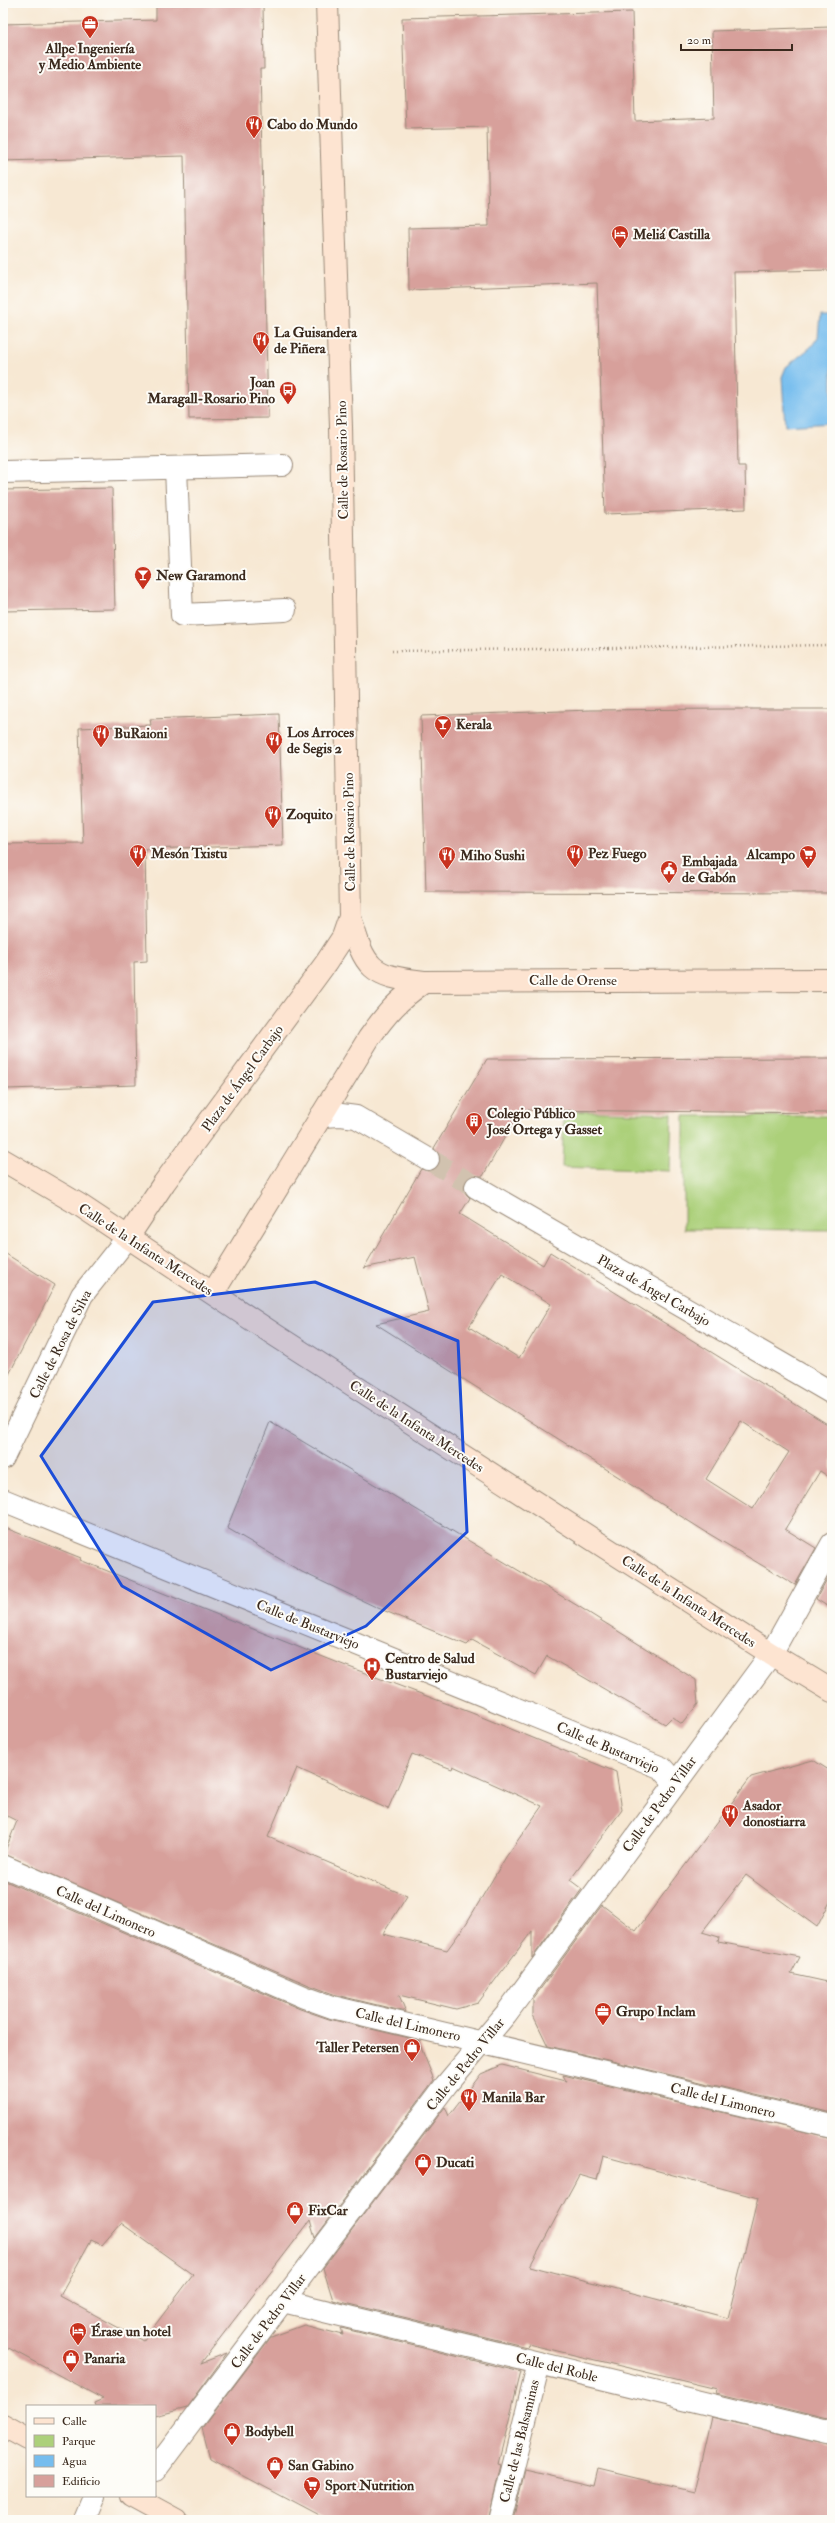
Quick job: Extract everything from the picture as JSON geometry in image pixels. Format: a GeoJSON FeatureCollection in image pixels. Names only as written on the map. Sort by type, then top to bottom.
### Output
{"type":"FeatureCollection","features":[{"type":"Feature","properties":{"kind":"street","name":"Calle de Rosario Pino"},"geometry":{"type":"LineString","coordinates":[[327,3],[342,442],[350,917]]}},
{"type":"Feature","properties":{"kind":"street"},"geometry":{"type":"LineString","coordinates":[[3,472],[282,465]]}},
{"type":"Feature","properties":{"kind":"street"},"geometry":{"type":"LineString","coordinates":[[176,468],[182,615],[285,610]]}},
{"type":"Feature","properties":{"kind":"street","name":"Calle de Orense"},"geometry":{"type":"LineString","coordinates":[[350,917],[363,956],[373,969],[393,978],[424,982],[832,980]]}},
{"type":"Feature","properties":{"kind":"street","name":"Plaza de Ángel Carbajo"},"geometry":{"type":"LineString","coordinates":[[128,1237],[164,1183],[326,963],[343,937],[350,917]]}},
{"type":"Feature","properties":{"kind":"street"},"geometry":{"type":"LineString","coordinates":[[213,1293],[321,1116],[387,1012],[402,997],[424,982]]}},
{"type":"Feature","properties":{"kind":"street"},"geometry":{"type":"LineString","coordinates":[[321,1116],[341,1114],[356,1117],[428,1159]]}},
{"type":"Feature","properties":{"kind":"street","name":"Calle de la Infanta Mercedes"},"geometry":{"type":"LineString","coordinates":[[3,1160],[128,1237],[771,1654],[832,1691]]}},
{"type":"Feature","properties":{"kind":"street","name":"Plaza de Ángel Carbajo"},"geometry":{"type":"LineString","coordinates":[[476,1187],[832,1393]]}},
{"type":"Feature","properties":{"kind":"street","name":"Calle de Rosa de Silva"},"geometry":{"type":"LineString","coordinates":[[3,1458],[82,1295],[128,1237]]}},
{"type":"Feature","properties":{"kind":"street","name":"Calle de Bustarviejo"},"geometry":{"type":"LineString","coordinates":[[3,1500],[662,1768],[675,1783]]}},
{"type":"Feature","properties":{"kind":"street"},"geometry":{"type":"LineString","coordinates":[[771,1654],[832,1544]]}},
{"type":"Feature","properties":{"kind":"street","name":"Calle de Pedro Villar"},"geometry":{"type":"LineString","coordinates":[[156,2469],[446,2084],[506,2014],[771,1654]]}},
{"type":"Feature","properties":{"kind":"street","name":"Calle del Limonero"},"geometry":{"type":"LineString","coordinates":[[3,1866],[304,1997],[332,2007],[832,2126]]}},
{"type":"Feature","properties":{"kind":"street","name":"Calle del Roble"},"geometry":{"type":"LineString","coordinates":[[283,2301],[832,2434]]}},
{"type":"Feature","properties":{"kind":"street","name":"Calle de las Balsaminas"},"geometry":{"type":"LineString","coordinates":[[500,2520],[539,2363]]}},
{"type":"Feature","properties":{"kind":"street"},"geometry":{"type":"LineString","coordinates":[[3,2426],[26,2438]]}},
{"type":"Feature","properties":{"kind":"street"},"geometry":{"type":"LineString","coordinates":[[84,2520],[94,2497]]}},
{"type":"Feature","properties":{"kind":"street"},"geometry":{"type":"LineString","coordinates":[[136,2497],[176,2520]]}},
{"type":"Feature","properties":{"kind":"path"},"geometry":{"type":"LineString","coordinates":[[392,651],[832,646]]}},
{"type":"Feature","properties":{"kind":"highlighted area"},"geometry":{"type":"Polygon","coordinates":[[[315,1282],[458,1341],[467,1532],[366,1626],[271,1670],[122,1586],[41,1456],[153,1302],[315,1282]]]}},
{"type":"Feature","properties":{"kind":"green space"},"geometry":{"type":"Polygon","coordinates":[[[564,1111],[672,1114],[670,1171],[562,1167],[564,1111]]]}},
{"type":"Feature","properties":{"kind":"green space"},"geometry":{"type":"Polygon","coordinates":[[[684,1116],[832,1116],[832,1230],[684,1229],[684,1116]]]}},
{"type":"Feature","properties":{"kind":"water"},"geometry":{"type":"Polygon","coordinates":[[[820,315],[832,315],[832,423],[785,426],[782,377],[786,367],[811,347],[818,337],[820,315]]]}},
{"type":"Feature","properties":{"kind":"building"},"geometry":{"type":"Polygon","coordinates":[[[263,3],[264,69],[260,69],[268,418],[189,419],[184,156],[3,161],[3,24],[156,20],[156,5],[263,3]]]}},
{"type":"Feature","properties":{"kind":"building","name":"Meliá Castilla"},"geometry":{"type":"Polygon","coordinates":[[[632,12],[635,121],[714,118],[712,31],[830,27],[832,270],[734,272],[738,466],[745,466],[746,509],[605,514],[597,283],[409,290],[408,228],[489,226],[487,127],[406,129],[402,18],[632,12]]]}},
{"type":"Feature","properties":{"kind":"building"},"geometry":{"type":"Polygon","coordinates":[[[112,488],[115,609],[3,611],[3,490],[112,488]]]}},
{"type":"Feature","properties":{"kind":"building"},"geometry":{"type":"Polygon","coordinates":[[[832,709],[832,893],[426,892],[421,716],[591,710],[832,709]]]}},
{"type":"Feature","properties":{"kind":"building"},"geometry":{"type":"Polygon","coordinates":[[[279,714],[283,845],[145,849],[147,961],[134,962],[136,1085],[7,1089],[3,1012],[3,844],[83,843],[79,728],[151,725],[150,719],[279,714]]]}},
{"type":"Feature","properties":{"kind":"building"},"geometry":{"type":"Polygon","coordinates":[[[832,1058],[832,1113],[520,1110],[483,1176],[470,1176],[465,1181],[465,1193],[470,1198],[460,1214],[543,1265],[550,1252],[832,1427],[832,1479],[820,1471],[785,1529],[816,1548],[795,1585],[706,1532],[376,1324],[429,1312],[415,1257],[364,1268],[421,1169],[428,1171],[439,1166],[440,1159],[434,1148],[487,1059],[832,1058]],[[502,1274],[469,1327],[519,1358],[551,1304],[502,1274]],[[741,1421],[706,1479],[753,1509],[789,1452],[741,1421]]]}},
{"type":"Feature","properties":{"kind":"building"},"geometry":{"type":"Polygon","coordinates":[[[3,1252],[55,1285],[3,1386],[3,1252]]]}},
{"type":"Feature","properties":{"kind":"building"},"geometry":{"type":"Polygon","coordinates":[[[270,1422],[578,1606],[696,1680],[698,1704],[682,1724],[672,1717],[665,1724],[547,1656],[536,1675],[472,1640],[467,1645],[378,1608],[302,1572],[227,1528],[270,1422]]]}},
{"type":"Feature","properties":{"kind":"building"},"geometry":{"type":"Polygon","coordinates":[[[3,1527],[81,1558],[80,1560],[341,1664],[472,1713],[616,1772],[622,1810],[570,1880],[582,1889],[532,1958],[532,1931],[478,2003],[456,2009],[399,1995],[406,2012],[336,1995],[309,1985],[4,1854],[17,1821],[3,1814],[3,1527]],[[412,1754],[388,1809],[297,1768],[268,1837],[407,1896],[383,1934],[447,1950],[466,1924],[506,1857],[542,1806],[453,1766],[452,1769],[412,1754]]]}},
{"type":"Feature","properties":{"kind":"building"},"geometry":{"type":"Polygon","coordinates":[[[832,1570],[832,1609],[816,1599],[832,1570]]]}},
{"type":"Feature","properties":{"kind":"building"},"geometry":{"type":"Polygon","coordinates":[[[813,1760],[832,1772],[832,1898],[817,1927],[746,1875],[702,1932],[719,1937],[718,1942],[800,1957],[791,1974],[832,1983],[832,2113],[548,2046],[533,2015],[533,1999],[602,1905],[636,1931],[751,1777],[813,1760]]]}},
{"type":"Feature","properties":{"kind":"building"},"geometry":{"type":"Polygon","coordinates":[[[3,1880],[300,2009],[329,2019],[418,2040],[434,2080],[315,2238],[310,2221],[201,2363],[227,2353],[187,2408],[156,2416],[156,2405],[95,2405],[94,2403],[103,2399],[3,2345],[3,1880]],[[121,2223],[102,2245],[91,2240],[60,2296],[143,2341],[193,2275],[121,2223]]]}},
{"type":"Feature","properties":{"kind":"building"},"geometry":{"type":"Polygon","coordinates":[[[502,2065],[566,2081],[563,2075],[832,2138],[832,2421],[716,2393],[717,2389],[528,2344],[527,2347],[333,2300],[323,2268],[445,2107],[449,2116],[481,2074],[502,2065]],[[603,2156],[597,2180],[579,2175],[530,2266],[728,2318],[758,2198],[603,2156]]]}},
{"type":"Feature","properties":{"kind":"building"},"geometry":{"type":"Polygon","coordinates":[[[304,2325],[343,2335],[341,2328],[521,2372],[498,2464],[501,2465],[488,2520],[327,2520],[210,2458],[202,2428],[271,2337],[304,2325]]]}},
{"type":"Feature","properties":{"kind":"building"},"geometry":{"type":"Polygon","coordinates":[[[711,2417],[832,2446],[832,2520],[513,2520],[525,2470],[594,2486],[598,2469],[694,2492],[711,2417]]]}},
{"type":"Feature","properties":{"kind":"tunnel"},"geometry":{"type":"LineString","coordinates":[[428,1159],[476,1187]]}},
{"type":"Feature","properties":{"kind":"place","name":"Allpe Ingeniería y Medio Ambiente"},"geometry":{"type":"Point","coordinates":[90,39]}},
{"type":"Feature","properties":{"kind":"place","name":"Cabo do Mundo"},"geometry":{"type":"Point","coordinates":[254,139]}},
{"type":"Feature","properties":{"kind":"place","name":"Meliá Castilla"},"geometry":{"type":"Point","coordinates":[620,249]}},
{"type":"Feature","properties":{"kind":"place","name":"La Guisandera de Piñera"},"geometry":{"type":"Point","coordinates":[261,355]}},
{"type":"Feature","properties":{"kind":"place","name":"Joan Maragall-Rosario Pino"},"geometry":{"type":"Point","coordinates":[288,405]}},
{"type":"Feature","properties":{"kind":"place","name":"New Garamond"},"geometry":{"type":"Point","coordinates":[143,590]}},
{"type":"Feature","properties":{"kind":"place","name":"Kerala"},"geometry":{"type":"Point","coordinates":[443,739]}},
{"type":"Feature","properties":{"kind":"place","name":"BuRaioni"},"geometry":{"type":"Point","coordinates":[101,748]}},
{"type":"Feature","properties":{"kind":"place","name":"Los Arroces de Segis 2"},"geometry":{"type":"Point","coordinates":[274,755]}},
{"type":"Feature","properties":{"kind":"place","name":"Zoquito"},"geometry":{"type":"Point","coordinates":[273,829]}},
{"type":"Feature","properties":{"kind":"place","name":"Mesón Txistu"},"geometry":{"type":"Point","coordinates":[138,868]}},
{"type":"Feature","properties":{"kind":"place","name":"Pez Fuego"},"geometry":{"type":"Point","coordinates":[575,868]}},
{"type":"Feature","properties":{"kind":"place","name":"Alcampo"},"geometry":{"type":"Point","coordinates":[808,869]}},
{"type":"Feature","properties":{"kind":"place","name":"Miho Sushi"},"geometry":{"type":"Point","coordinates":[447,870]}},
{"type":"Feature","properties":{"kind":"place","name":"Embajada de Gabón"},"geometry":{"type":"Point","coordinates":[669,884]}},
{"type":"Feature","properties":{"kind":"place","name":"Colegio Público José Ortega y Gasset"},"geometry":{"type":"Point","coordinates":[474,1136]}},
{"type":"Feature","properties":{"kind":"place","name":"Centro de Salud Bustarviejo"},"geometry":{"type":"Point","coordinates":[372,1681]}},
{"type":"Feature","properties":{"kind":"place","name":"Asador donostiarra"},"geometry":{"type":"Point","coordinates":[730,1828]}},
{"type":"Feature","properties":{"kind":"place","name":"Grupo Inclam"},"geometry":{"type":"Point","coordinates":[603,2026]}},
{"type":"Feature","properties":{"kind":"place","name":"Taller Petersen"},"geometry":{"type":"Point","coordinates":[412,2062]}},
{"type":"Feature","properties":{"kind":"place","name":"Manila Bar"},"geometry":{"type":"Point","coordinates":[469,2112]}},
{"type":"Feature","properties":{"kind":"place","name":"Ducati"},"geometry":{"type":"Point","coordinates":[423,2177]}},
{"type":"Feature","properties":{"kind":"place","name":"FixCar"},"geometry":{"type":"Point","coordinates":[295,2225]}},
{"type":"Feature","properties":{"kind":"place","name":"Érase un hotel"},"geometry":{"type":"Point","coordinates":[78,2346]}},
{"type":"Feature","properties":{"kind":"place","name":"Panaria"},"geometry":{"type":"Point","coordinates":[71,2373]}},
{"type":"Feature","properties":{"kind":"place","name":"Bodybell"},"geometry":{"type":"Point","coordinates":[232,2446]}},
{"type":"Feature","properties":{"kind":"place","name":"San Gabino"},"geometry":{"type":"Point","coordinates":[275,2480]}},
{"type":"Feature","properties":{"kind":"place","name":"Sport Nutrition"},"geometry":{"type":"Point","coordinates":[312,2500]}}]}
